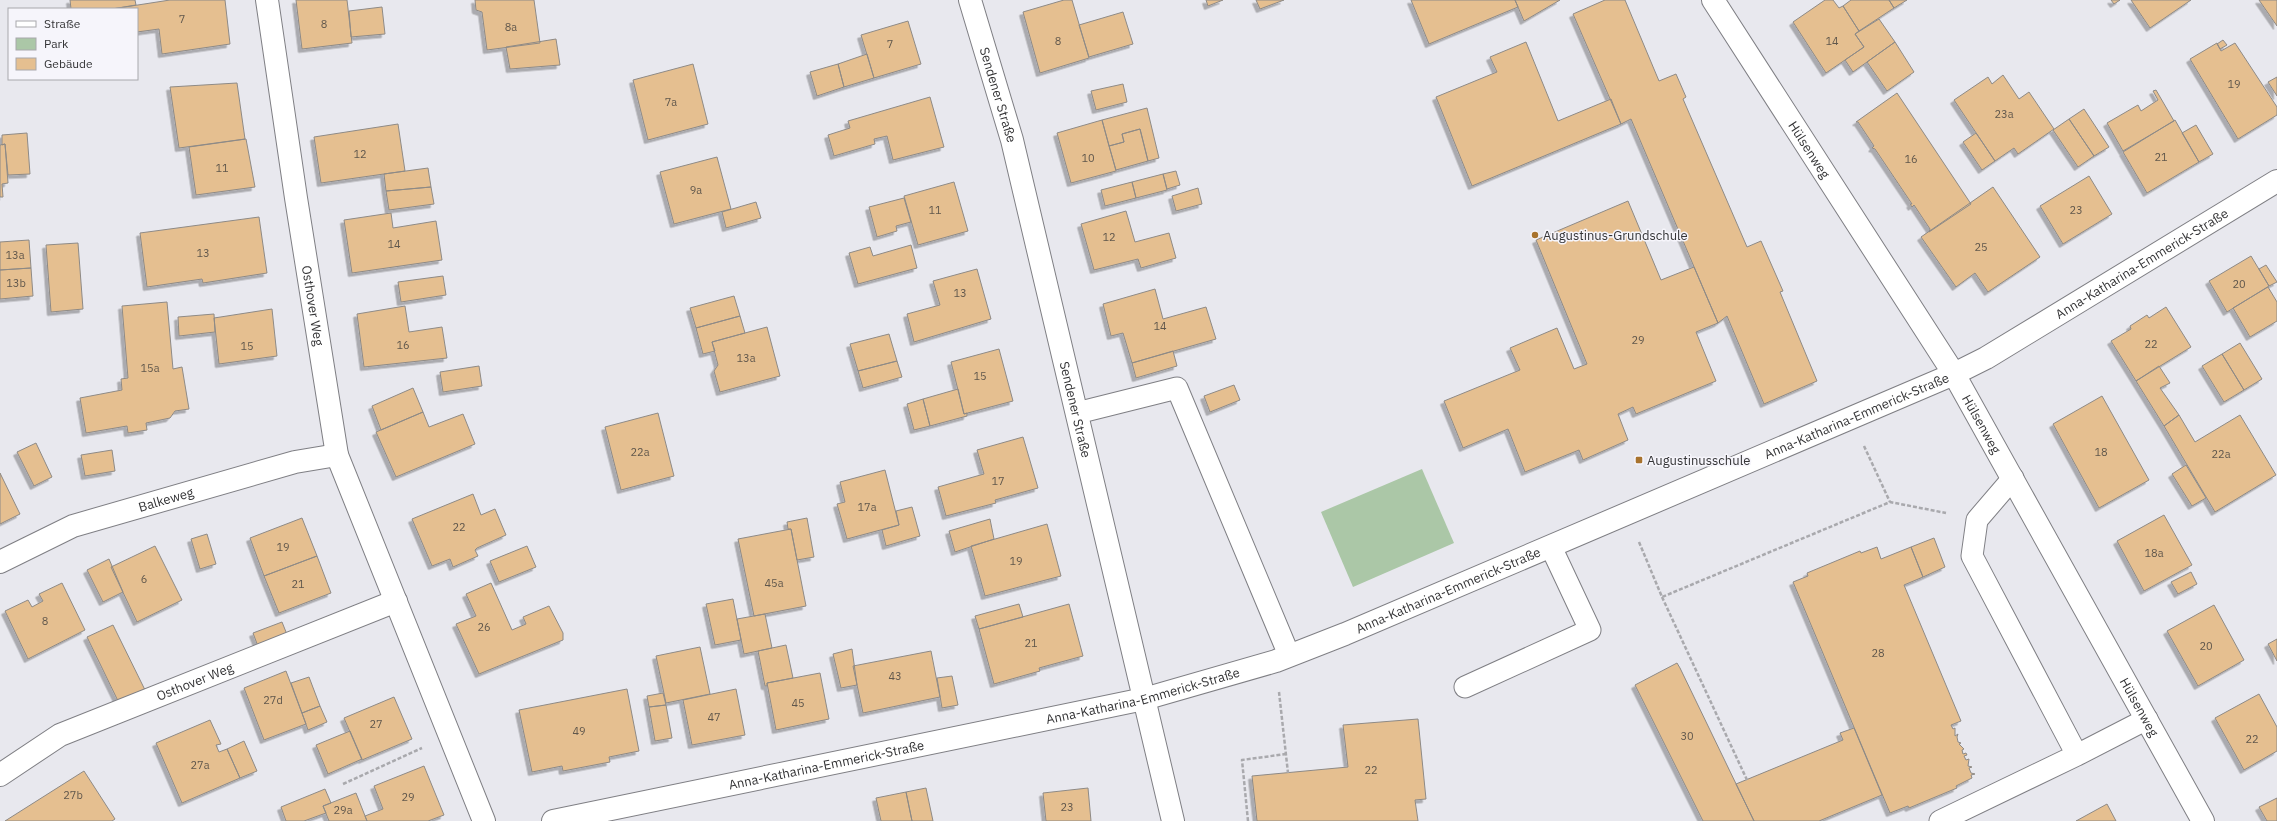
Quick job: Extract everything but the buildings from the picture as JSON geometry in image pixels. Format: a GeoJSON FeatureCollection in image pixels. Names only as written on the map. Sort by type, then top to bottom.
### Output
{"type":"FeatureCollection","features":[{"type":"Feature","properties":{"kind":"street","name":"Osthover Weg"},"geometry":{"type":"LineString","coordinates":[[267,0],[296,198],[337,455],[484,821]]}},
{"type":"Feature","properties":{"kind":"street","name":"Sendener Straße"},"geometry":{"type":"LineString","coordinates":[[970,0],[1012,140],[1173,821]]}},
{"type":"Feature","properties":{"kind":"street","name":"Hülsenweg"},"geometry":{"type":"LineString","coordinates":[[1713,0],[1954,374],[2203,821]]}},
{"type":"Feature","properties":{"kind":"street","name":"Anna-Katharina-Emmerick-Straße"},"geometry":{"type":"LineString","coordinates":[[553,821],[1144,699],[1283,658],[1345,634],[1551,547],[1954,374],[1986,358],[2277,181]]}},
{"type":"Feature","properties":{"kind":"street","name":"Balkeweg"},"geometry":{"type":"LineString","coordinates":[[0,562],[72,526],[295,462],[337,455]]}},
{"type":"Feature","properties":{"kind":"street","name":"Osthover Weg"},"geometry":{"type":"LineString","coordinates":[[0,775],[60,735],[396,600]]}},
{"type":"Feature","properties":{"kind":"lane"},"geometry":{"type":"LineString","coordinates":[[1077,413],[1176,388],[1283,658]]}},
{"type":"Feature","properties":{"kind":"lane"},"geometry":{"type":"LineString","coordinates":[[2013,478],[1977,520],[1972,556],[2077,755]]}},
{"type":"Feature","properties":{"kind":"lane"},"geometry":{"type":"LineString","coordinates":[[1465,687],[1590,630],[1551,547]]}},
{"type":"Feature","properties":{"kind":"lane"},"geometry":{"type":"LineString","coordinates":[[1940,821],[2077,755],[2147,719]]}},
{"type":"Feature","properties":{"kind":"path"},"geometry":{"type":"LineString","coordinates":[[1852,417],[1890,502]]}},
{"type":"Feature","properties":{"kind":"path"},"geometry":{"type":"LineString","coordinates":[[1662,598],[1890,502],[1977,520]]}},
{"type":"Feature","properties":{"kind":"path"},"geometry":{"type":"LineString","coordinates":[[1627,514],[1662,598],[1747,780]]}},
{"type":"Feature","properties":{"kind":"path"},"geometry":{"type":"LineString","coordinates":[[1283,658],[1288,773]]}},
{"type":"Feature","properties":{"kind":"path"},"geometry":{"type":"LineString","coordinates":[[342,784],[450,735]]}},
{"type":"Feature","properties":{"kind":"path"},"geometry":{"type":"LineString","coordinates":[[1248,821],[1242,760],[1286,754]]}},
{"type":"Feature","properties":{"kind":"green space"},"geometry":{"type":"Polygon","coordinates":[[[1422,469],[1454,543],[1353,587],[1321,512],[1422,469]]]}},
{"type":"Feature","properties":{"kind":"place","name":"Augustinus-Grundschule"},"geometry":{"type":"Point","coordinates":[1535,235]}},
{"type":"Feature","properties":{"kind":"place","name":"Augustinusschule"},"geometry":{"type":"Point","coordinates":[1639,460]}}]}
